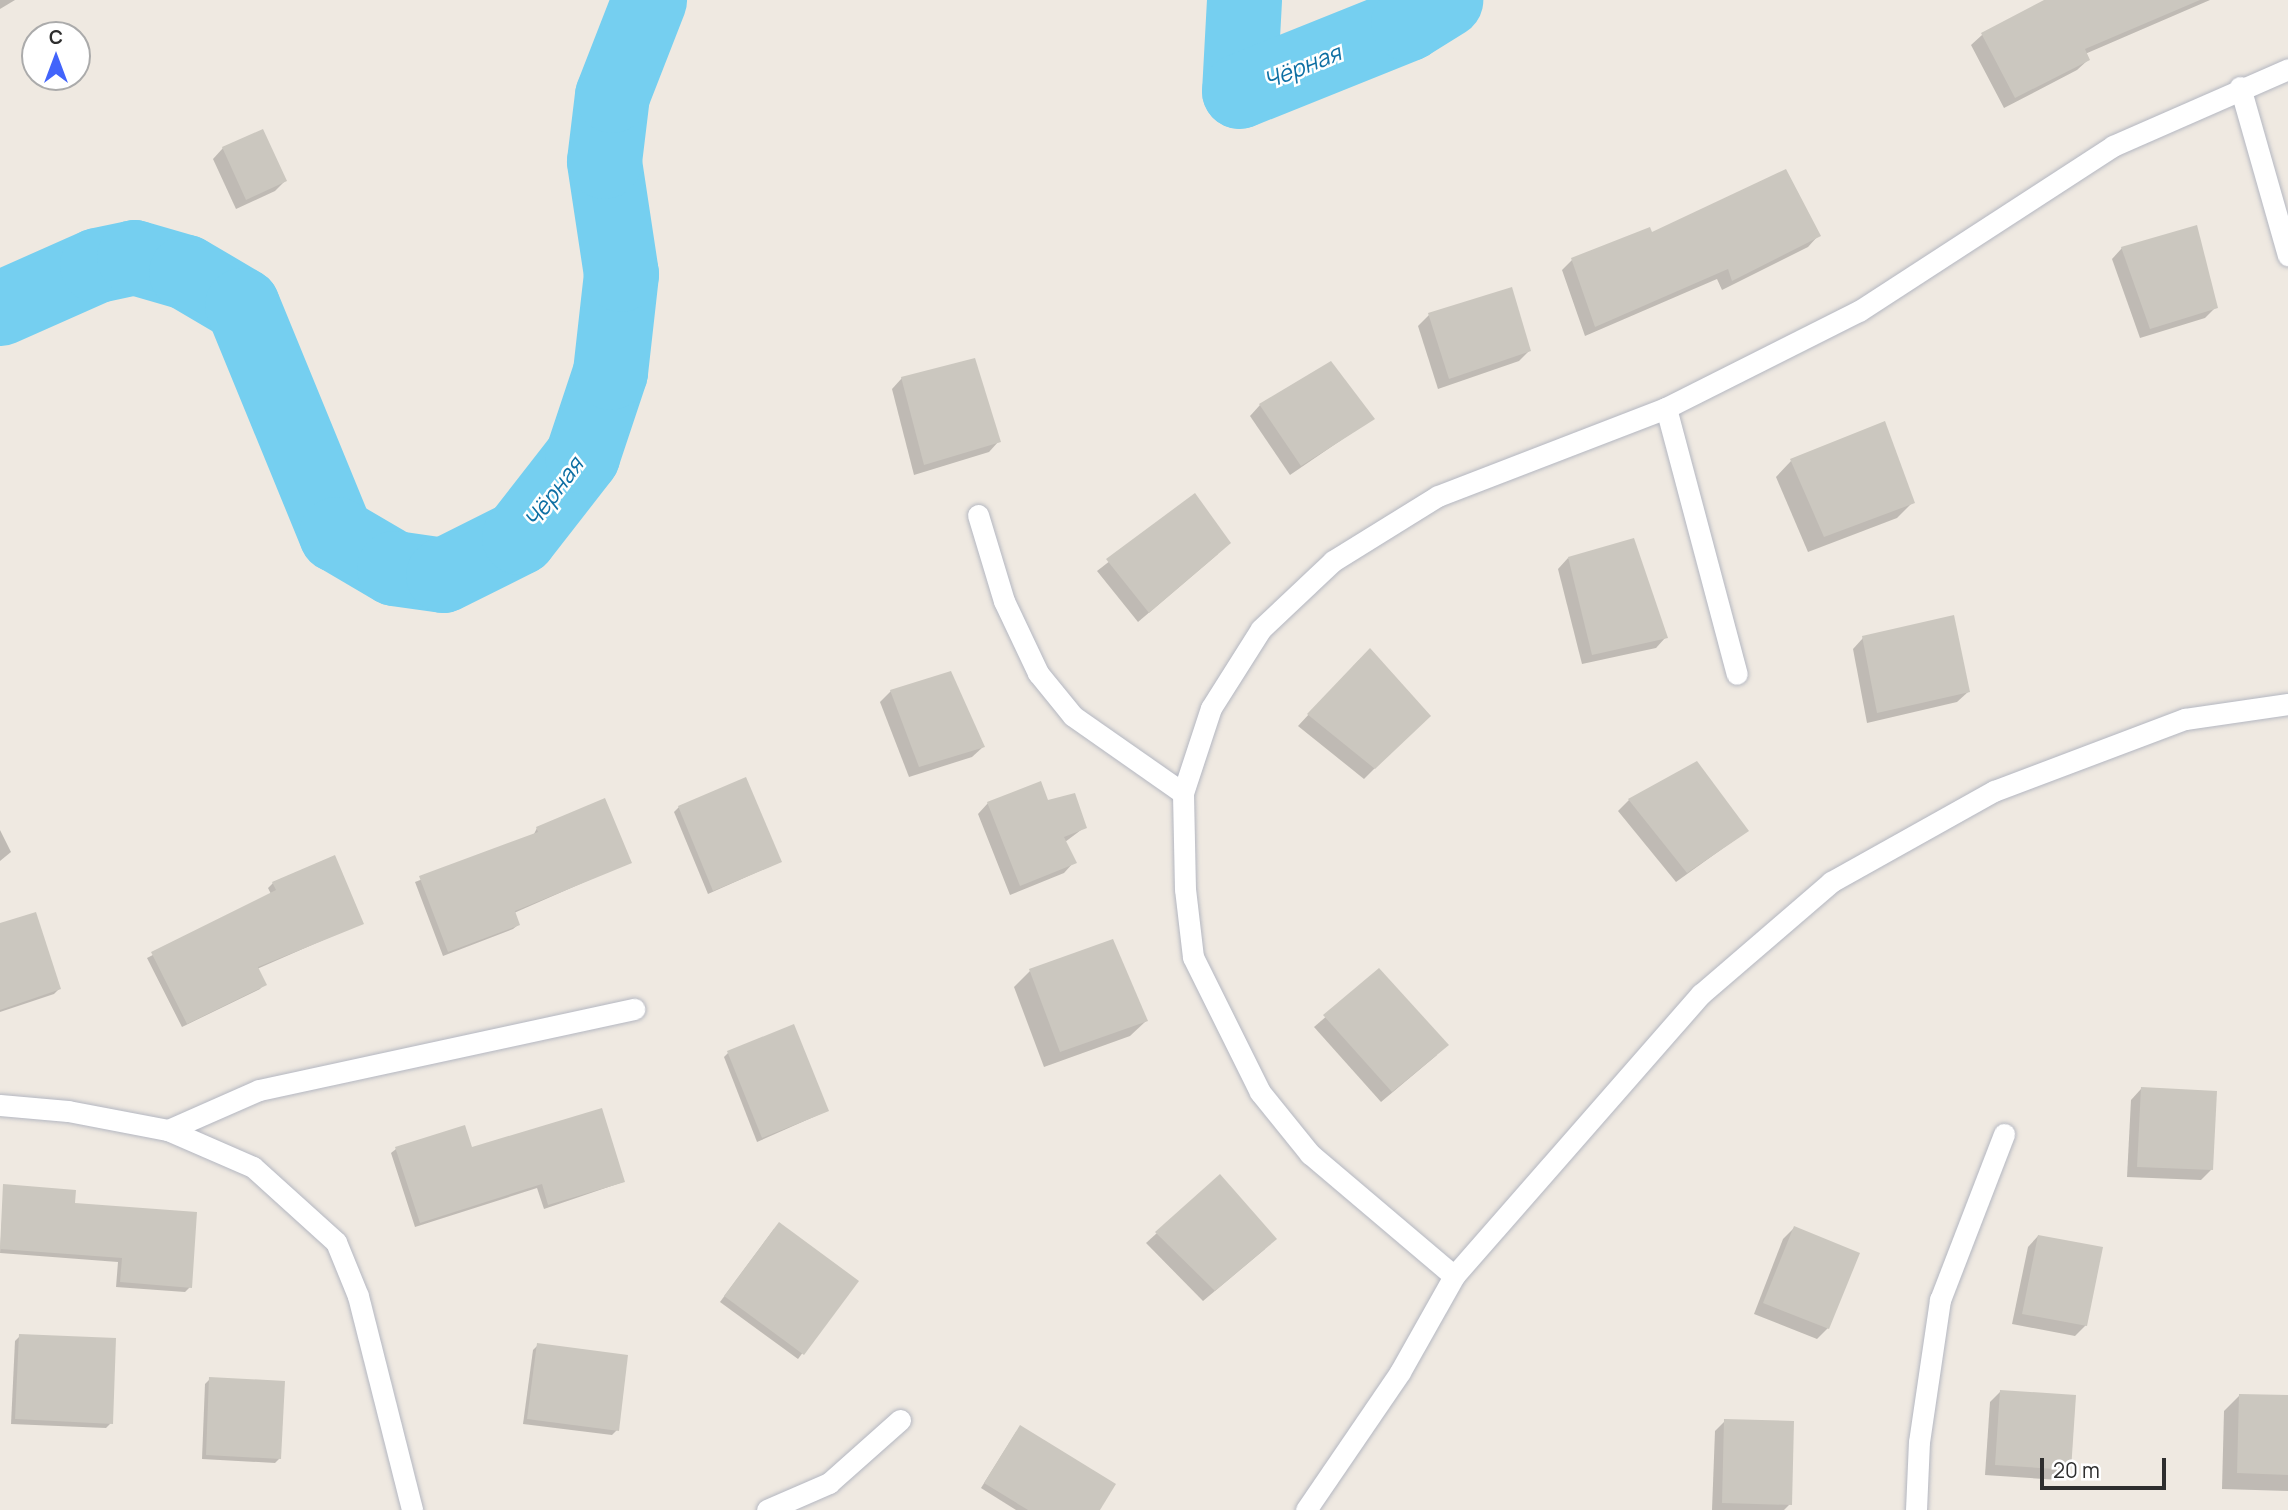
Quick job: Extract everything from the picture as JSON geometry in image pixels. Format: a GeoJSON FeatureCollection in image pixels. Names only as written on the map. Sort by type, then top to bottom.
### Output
{"type":"FeatureCollection","features":[{"type":"Feature","properties":{"kind":"lane"},"geometry":{"type":"LineString","coordinates":[[1454,1276],[1310,1154],[1260,1092],[1193,957],[1185,889],[1183,793],[1211,708],[1261,629],[1334,561],[1438,496],[1666,408],[1858,311],[2113,146],[2239,87],[2288,69]]}},
{"type":"Feature","properties":{"kind":"lane"},"geometry":{"type":"LineString","coordinates":[[2239,87],[2288,255]]}},
{"type":"Feature","properties":{"kind":"lane"},"geometry":{"type":"LineString","coordinates":[[1666,408],[1737,674]]}},
{"type":"Feature","properties":{"kind":"lane"},"geometry":{"type":"LineString","coordinates":[[978,514],[1004,601],[1038,673],[1073,716],[1183,793]]}},
{"type":"Feature","properties":{"kind":"lane"},"geometry":{"type":"LineString","coordinates":[[1306,1510],[1400,1372],[1454,1276],[1701,994],[1831,881],[1994,791],[2185,719],[2288,704]]}},
{"type":"Feature","properties":{"kind":"lane"},"geometry":{"type":"LineString","coordinates":[[168,1130],[259,1090],[634,1009]]}},
{"type":"Feature","properties":{"kind":"lane"},"geometry":{"type":"LineString","coordinates":[[0,1105],[68,1111],[168,1130],[253,1167],[336,1242],[358,1296],[412,1510]]}},
{"type":"Feature","properties":{"kind":"lane"},"geometry":{"type":"LineString","coordinates":[[1916,1510],[1919,1442],[1940,1300],[2004,1134]]}},
{"type":"Feature","properties":{"kind":"lane"},"geometry":{"type":"LineString","coordinates":[[767,1510],[829,1483],[900,1420]]}},
{"type":"Feature","properties":{"kind":"building"},"geometry":{"type":"Polygon","coordinates":[[[2044,0],[2200,0],[2085,49],[2090,60],[2015,98],[1981,33],[2044,0]]]}},
{"type":"Feature","properties":{"kind":"building"},"geometry":{"type":"Polygon","coordinates":[[[263,129],[287,181],[246,200],[222,147],[263,129]]]}},
{"type":"Feature","properties":{"kind":"building"},"geometry":{"type":"Polygon","coordinates":[[[1786,169],[1821,236],[1732,281],[1728,269],[1595,327],[1571,258],[1650,227],[1652,232],[1786,169]]]}},
{"type":"Feature","properties":{"kind":"building"},"geometry":{"type":"Polygon","coordinates":[[[2197,225],[2218,308],[2150,329],[2121,247],[2197,225]]]}},
{"type":"Feature","properties":{"kind":"building"},"geometry":{"type":"Polygon","coordinates":[[[1512,287],[1531,351],[1449,379],[1428,313],[1512,287]]]}},
{"type":"Feature","properties":{"kind":"building"},"geometry":{"type":"Polygon","coordinates":[[[975,358],[1001,442],[924,465],[901,377],[975,358]]]}},
{"type":"Feature","properties":{"kind":"building"},"geometry":{"type":"Polygon","coordinates":[[[1331,361],[1375,419],[1301,466],[1259,404],[1331,361]]]}},
{"type":"Feature","properties":{"kind":"building"},"geometry":{"type":"Polygon","coordinates":[[[1885,421],[1915,503],[1824,537],[1790,459],[1885,421]]]}},
{"type":"Feature","properties":{"kind":"building"},"geometry":{"type":"Polygon","coordinates":[[[1195,493],[1231,543],[1149,613],[1106,559],[1195,493]]]}},
{"type":"Feature","properties":{"kind":"building"},"geometry":{"type":"Polygon","coordinates":[[[1634,538],[1668,638],[1592,655],[1568,557],[1634,538]]]}},
{"type":"Feature","properties":{"kind":"building"},"geometry":{"type":"Polygon","coordinates":[[[1954,615],[1970,692],[1877,713],[1862,636],[1954,615]]]}},
{"type":"Feature","properties":{"kind":"building"},"geometry":{"type":"Polygon","coordinates":[[[1370,648],[1431,716],[1375,769],[1307,714],[1370,648]]]}},
{"type":"Feature","properties":{"kind":"building"},"geometry":{"type":"Polygon","coordinates":[[[951,671],[985,747],[919,767],[890,690],[951,671]]]}},
{"type":"Feature","properties":{"kind":"building"},"geometry":{"type":"Polygon","coordinates":[[[1697,761],[1749,831],[1687,873],[1628,799],[1697,761]]]}},
{"type":"Feature","properties":{"kind":"building"},"geometry":{"type":"Polygon","coordinates":[[[746,777],[782,862],[713,891],[678,806],[746,777]]]}},
{"type":"Feature","properties":{"kind":"building"},"geometry":{"type":"Polygon","coordinates":[[[1041,781],[1048,800],[1075,793],[1087,828],[1064,837],[1077,863],[1020,886],[987,802],[1041,781]]]}},
{"type":"Feature","properties":{"kind":"building"},"geometry":{"type":"Polygon","coordinates":[[[605,798],[632,863],[515,911],[520,925],[448,952],[419,876],[538,832],[536,827],[605,798]]]}},
{"type":"Feature","properties":{"kind":"building"},"geometry":{"type":"Polygon","coordinates":[[[335,855],[364,924],[258,967],[267,985],[187,1024],[151,952],[276,890],[272,882],[335,855]]]}},
{"type":"Feature","properties":{"kind":"building"},"geometry":{"type":"Polygon","coordinates":[[[36,912],[61,989],[0,1010],[0,923],[36,912]]]}},
{"type":"Feature","properties":{"kind":"building"},"geometry":{"type":"Polygon","coordinates":[[[1113,939],[1148,1021],[1060,1052],[1029,969],[1113,939]]]}},
{"type":"Feature","properties":{"kind":"building"},"geometry":{"type":"Polygon","coordinates":[[[1379,968],[1449,1045],[1392,1092],[1323,1015],[1379,968]]]}},
{"type":"Feature","properties":{"kind":"building"},"geometry":{"type":"Polygon","coordinates":[[[794,1024],[829,1111],[762,1138],[727,1051],[794,1024]]]}},
{"type":"Feature","properties":{"kind":"building"},"geometry":{"type":"Polygon","coordinates":[[[2141,1087],[2217,1091],[2213,1170],[2137,1167],[2141,1087]]]}},
{"type":"Feature","properties":{"kind":"building"},"geometry":{"type":"Polygon","coordinates":[[[602,1108],[625,1182],[548,1205],[542,1184],[420,1223],[395,1147],[465,1125],[472,1147],[602,1108]]]}},
{"type":"Feature","properties":{"kind":"building"},"geometry":{"type":"Polygon","coordinates":[[[1220,1174],[1277,1239],[1215,1291],[1155,1232],[1220,1174]]]}},
{"type":"Feature","properties":{"kind":"building"},"geometry":{"type":"Polygon","coordinates":[[[3,1184],[76,1190],[75,1203],[197,1212],[192,1288],[120,1282],[122,1258],[0,1249],[3,1184]]]}},
{"type":"Feature","properties":{"kind":"building"},"geometry":{"type":"Polygon","coordinates":[[[779,1222],[859,1281],[804,1355],[724,1296],[779,1222]]]}},
{"type":"Feature","properties":{"kind":"building"},"geometry":{"type":"Polygon","coordinates":[[[1794,1226],[1860,1253],[1829,1329],[1763,1303],[1794,1226]]]}},
{"type":"Feature","properties":{"kind":"building"},"geometry":{"type":"Polygon","coordinates":[[[2038,1235],[2103,1247],[2087,1326],[2022,1314],[2038,1235]]]}},
{"type":"Feature","properties":{"kind":"building"},"geometry":{"type":"Polygon","coordinates":[[[19,1334],[116,1338],[113,1424],[15,1419],[19,1334]]]}},
{"type":"Feature","properties":{"kind":"building"},"geometry":{"type":"Polygon","coordinates":[[[537,1343],[628,1355],[619,1431],[527,1419],[537,1343]]]}},
{"type":"Feature","properties":{"kind":"building"},"geometry":{"type":"Polygon","coordinates":[[[209,1377],[285,1381],[281,1459],[206,1455],[209,1377]]]}},
{"type":"Feature","properties":{"kind":"building"},"geometry":{"type":"Polygon","coordinates":[[[2000,1390],[2076,1395],[2071,1470],[1995,1465],[2000,1390]]]}},
{"type":"Feature","properties":{"kind":"building"},"geometry":{"type":"Polygon","coordinates":[[[2239,1394],[2288,1395],[2288,1475],[2237,1473],[2239,1394]]]}},
{"type":"Feature","properties":{"kind":"building"},"geometry":{"type":"Polygon","coordinates":[[[1724,1419],[1794,1421],[1792,1505],[1722,1503],[1724,1419]]]}},
{"type":"Feature","properties":{"kind":"building"},"geometry":{"type":"Polygon","coordinates":[[[1020,1425],[1116,1484],[1100,1510],[1028,1510],[984,1483],[1020,1425]]]}},
{"type":"Feature","properties":{"kind":"waterway","name":"Чёрная"},"geometry":{"type":"LineString","coordinates":[[0,308],[97,265],[134,257],[186,272],[242,305],[336,534],[394,568],[443,575],[519,537],[582,456],[610,372],[621,274],[604,161],[612,95],[649,0]]}},
{"type":"Feature","properties":{"kind":"waterway","name":"Чёрная"},"geometry":{"type":"LineString","coordinates":[[1244,0],[1239,91],[1408,23],[1445,0]]}}]}
